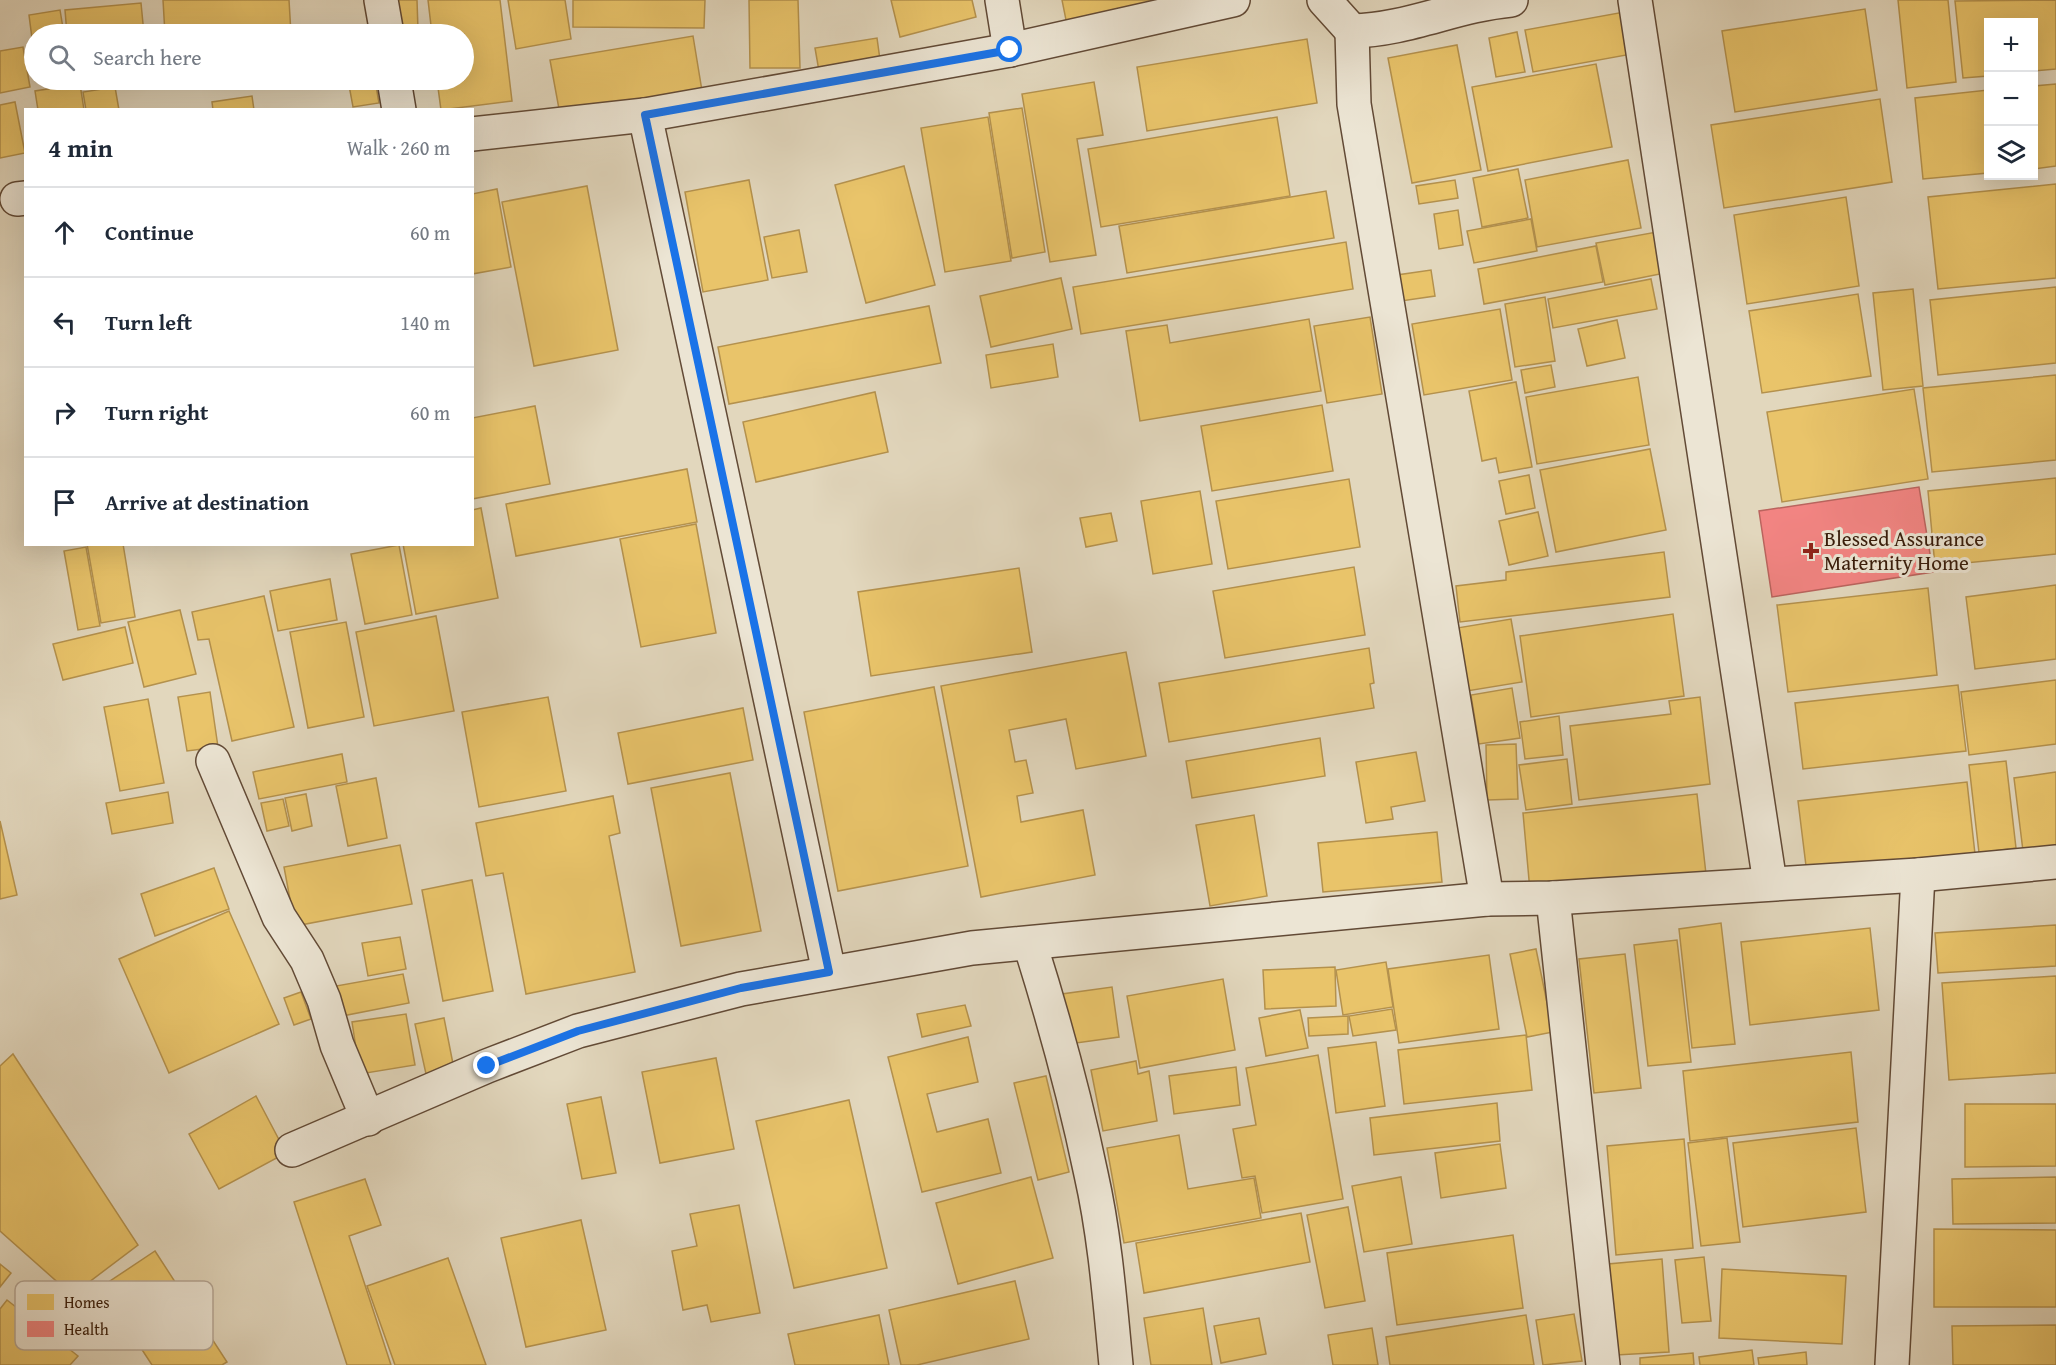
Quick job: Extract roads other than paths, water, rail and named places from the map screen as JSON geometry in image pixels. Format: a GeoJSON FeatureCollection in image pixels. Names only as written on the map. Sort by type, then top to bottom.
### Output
{"type":"FeatureCollection","features":[{"type":"Feature","properties":{"kind":"street"},"geometry":{"type":"LineString","coordinates":[[381,0],[385,24]]}},
{"type":"Feature","properties":{"kind":"street"},"geometry":{"type":"LineString","coordinates":[[1002,0],[1010,50]]}},
{"type":"Feature","properties":{"kind":"street"},"geometry":{"type":"LineString","coordinates":[[474,134],[645,115],[1010,50],[1233,0]]}},
{"type":"Feature","properties":{"kind":"street"},"geometry":{"type":"LineString","coordinates":[[1324,0],[1352,31],[1354,104],[1487,899]]}},
{"type":"Feature","properties":{"kind":"street"},"geometry":{"type":"LineString","coordinates":[[1352,31],[1383,30],[1479,3],[1511,0]]}},
{"type":"Feature","properties":{"kind":"street"},"geometry":{"type":"LineString","coordinates":[[1635,0],[1770,883]]}},
{"type":"Feature","properties":{"kind":"street"},"geometry":{"type":"LineString","coordinates":[[396,90],[399,108]]}},
{"type":"Feature","properties":{"kind":"street"},"geometry":{"type":"LineString","coordinates":[[645,115],[829,972]]}},
{"type":"Feature","properties":{"kind":"street"},"geometry":{"type":"LineString","coordinates":[[213,761],[279,917],[306,960],[324,1000],[337,1045],[368,1119]]}},
{"type":"Feature","properties":{"kind":"street"},"geometry":{"type":"LineString","coordinates":[[292,1150],[487,1066],[578,1031],[741,988],[972,948],[1487,899],[1553,898],[1918,875],[2056,862]]}},
{"type":"Feature","properties":{"kind":"street"},"geometry":{"type":"LineString","coordinates":[[1892,1365],[1918,875]]}},
{"type":"Feature","properties":{"kind":"street"},"geometry":{"type":"LineString","coordinates":[[1553,898],[1603,1365]]}},
{"type":"Feature","properties":{"kind":"street"},"geometry":{"type":"LineString","coordinates":[[1030,944],[1062,1054],[1092,1176],[1111,1307],[1116,1365]]}},
{"type":"Feature","properties":{"kind":"place","name":"Blessed Assurance Maternity Home"},"geometry":{"type":"Point","coordinates":[1811,551]}}]}
